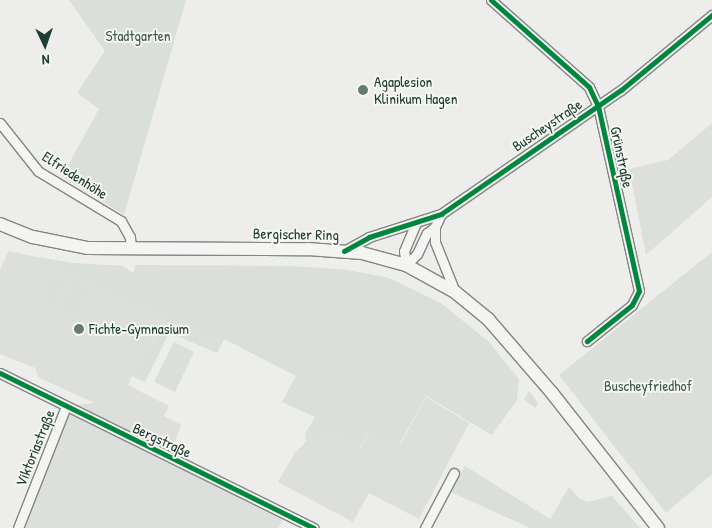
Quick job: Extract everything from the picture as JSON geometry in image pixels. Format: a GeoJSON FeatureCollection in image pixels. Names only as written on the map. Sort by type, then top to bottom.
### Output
{"type":"FeatureCollection","features":[{"type":"Feature","properties":{"kind":"main road","name":"Bergischer Ring"},"geometry":{"type":"LineString","coordinates":[[1,227],[60,244],[131,250],[344,251],[406,264],[455,292],[488,319],[513,346],[658,528]]}},
{"type":"Feature","properties":{"kind":"street","name":"Grünstraße"},"geometry":{"type":"LineString","coordinates":[[491,0],[589,87],[598,106],[639,291],[632,305],[587,341]]}},
{"type":"Feature","properties":{"kind":"street","name":"Buscheystraße"},"geometry":{"type":"LineString","coordinates":[[344,251],[369,237],[441,214],[598,106],[712,15]]}},
{"type":"Feature","properties":{"kind":"street","name":"Elfriedenhöhe"},"geometry":{"type":"LineString","coordinates":[[0,123],[38,171],[121,221],[130,237],[131,250]]}},
{"type":"Feature","properties":{"kind":"street"},"geometry":{"type":"LineString","coordinates":[[406,264],[417,254],[428,233],[435,227],[441,214]]}},
{"type":"Feature","properties":{"kind":"street"},"geometry":{"type":"LineString","coordinates":[[406,264],[404,251],[416,223]]}},
{"type":"Feature","properties":{"kind":"street"},"geometry":{"type":"LineString","coordinates":[[435,227],[437,254],[455,292]]}},
{"type":"Feature","properties":{"kind":"street","name":"Bergstraße"},"geometry":{"type":"LineString","coordinates":[[0,373],[314,528]]}},
{"type":"Feature","properties":{"kind":"street","name":"Viktoriastraße"},"geometry":{"type":"LineString","coordinates":[[18,528],[66,406]]}},
{"type":"Feature","properties":{"kind":"street"},"geometry":{"type":"LineString","coordinates":[[425,528],[454,473]]}},
{"type":"Feature","properties":{"kind":"shaded area"},"geometry":{"type":"Polygon","coordinates":[[[712,123],[712,197],[646,255],[629,169],[668,160],[712,123]]]}},
{"type":"Feature","properties":{"kind":"shaded area"},"geometry":{"type":"Polygon","coordinates":[[[9,251],[60,262],[122,266],[224,339],[217,353],[158,328],[141,362],[138,361],[128,385],[169,406],[164,416],[181,425],[170,457],[286,514],[278,528],[18,528],[66,406],[95,403],[39,378],[35,368],[0,354],[0,269],[9,251]]]}},
{"type":"Feature","properties":{"kind":"shaded area"},"geometry":{"type":"Polygon","coordinates":[[[426,397],[469,423],[419,519],[369,493],[353,522],[278,482],[296,451],[309,457],[321,435],[330,439],[333,433],[361,447],[368,434],[400,445],[426,397]]]}},
{"type":"Feature","properties":{"kind":"green space","name":"Stadtgarten"},"geometry":{"type":"Polygon","coordinates":[[[69,0],[186,0],[124,215],[62,176],[99,109],[77,93],[105,51],[69,0]]]}},
{"type":"Feature","properties":{"kind":"green space","name":"Buscheyfriedhof"},"geometry":{"type":"Polygon","coordinates":[[[712,252],[712,474],[666,513],[559,375],[712,252]]]}},
{"type":"Feature","properties":{"kind":"green space"},"geometry":{"type":"Polygon","coordinates":[[[38,257],[83,265],[122,266],[133,273],[136,265],[293,266],[348,270],[389,278],[441,303],[489,342],[519,379],[517,400],[492,435],[426,396],[399,445],[368,434],[360,447],[333,433],[330,439],[321,435],[309,457],[297,451],[306,441],[305,434],[315,417],[282,402],[296,376],[224,339],[217,353],[170,331],[145,382],[132,376],[138,361],[141,362],[160,325],[169,330],[166,324],[215,346],[218,340],[53,264],[51,269],[38,264],[41,259],[38,257]]]}},
{"type":"Feature","properties":{"kind":"green space"},"geometry":{"type":"Polygon","coordinates":[[[51,277],[62,283],[52,303],[41,298],[51,277]]]}},
{"type":"Feature","properties":{"kind":"green space"},"geometry":{"type":"Polygon","coordinates":[[[73,282],[89,289],[78,313],[62,306],[73,282]]]}},
{"type":"Feature","properties":{"kind":"green space"},"geometry":{"type":"Polygon","coordinates":[[[174,342],[194,352],[175,392],[154,382],[174,342]]]}},
{"type":"Feature","properties":{"kind":"green space"},"geometry":{"type":"Polygon","coordinates":[[[529,391],[538,403],[535,408],[524,399],[529,391]]]}},
{"type":"Feature","properties":{"kind":"green space"},"geometry":{"type":"Polygon","coordinates":[[[103,393],[109,399],[103,405],[97,399],[103,393]]]}},
{"type":"Feature","properties":{"kind":"green space"},"geometry":{"type":"Polygon","coordinates":[[[465,466],[550,519],[569,487],[580,499],[587,502],[612,496],[640,528],[530,528],[451,492],[465,466]]]}},
{"type":"Feature","properties":{"kind":"cycle path"},"geometry":{"type":"LineString","coordinates":[[491,0],[589,87],[598,106],[639,291],[632,305],[587,341]]}},
{"type":"Feature","properties":{"kind":"cycle path"},"geometry":{"type":"LineString","coordinates":[[344,251],[369,237],[441,214],[621,90],[712,15]]}},
{"type":"Feature","properties":{"kind":"cycle path"},"geometry":{"type":"LineString","coordinates":[[0,373],[314,528]]}},
{"type":"Feature","properties":{"kind":"place","name":"Agaplesion Klinikum Hagen"},"geometry":{"type":"Point","coordinates":[363,90]}},
{"type":"Feature","properties":{"kind":"place","name":"Fichte-Gymnasium"},"geometry":{"type":"Point","coordinates":[79,329]}}]}
